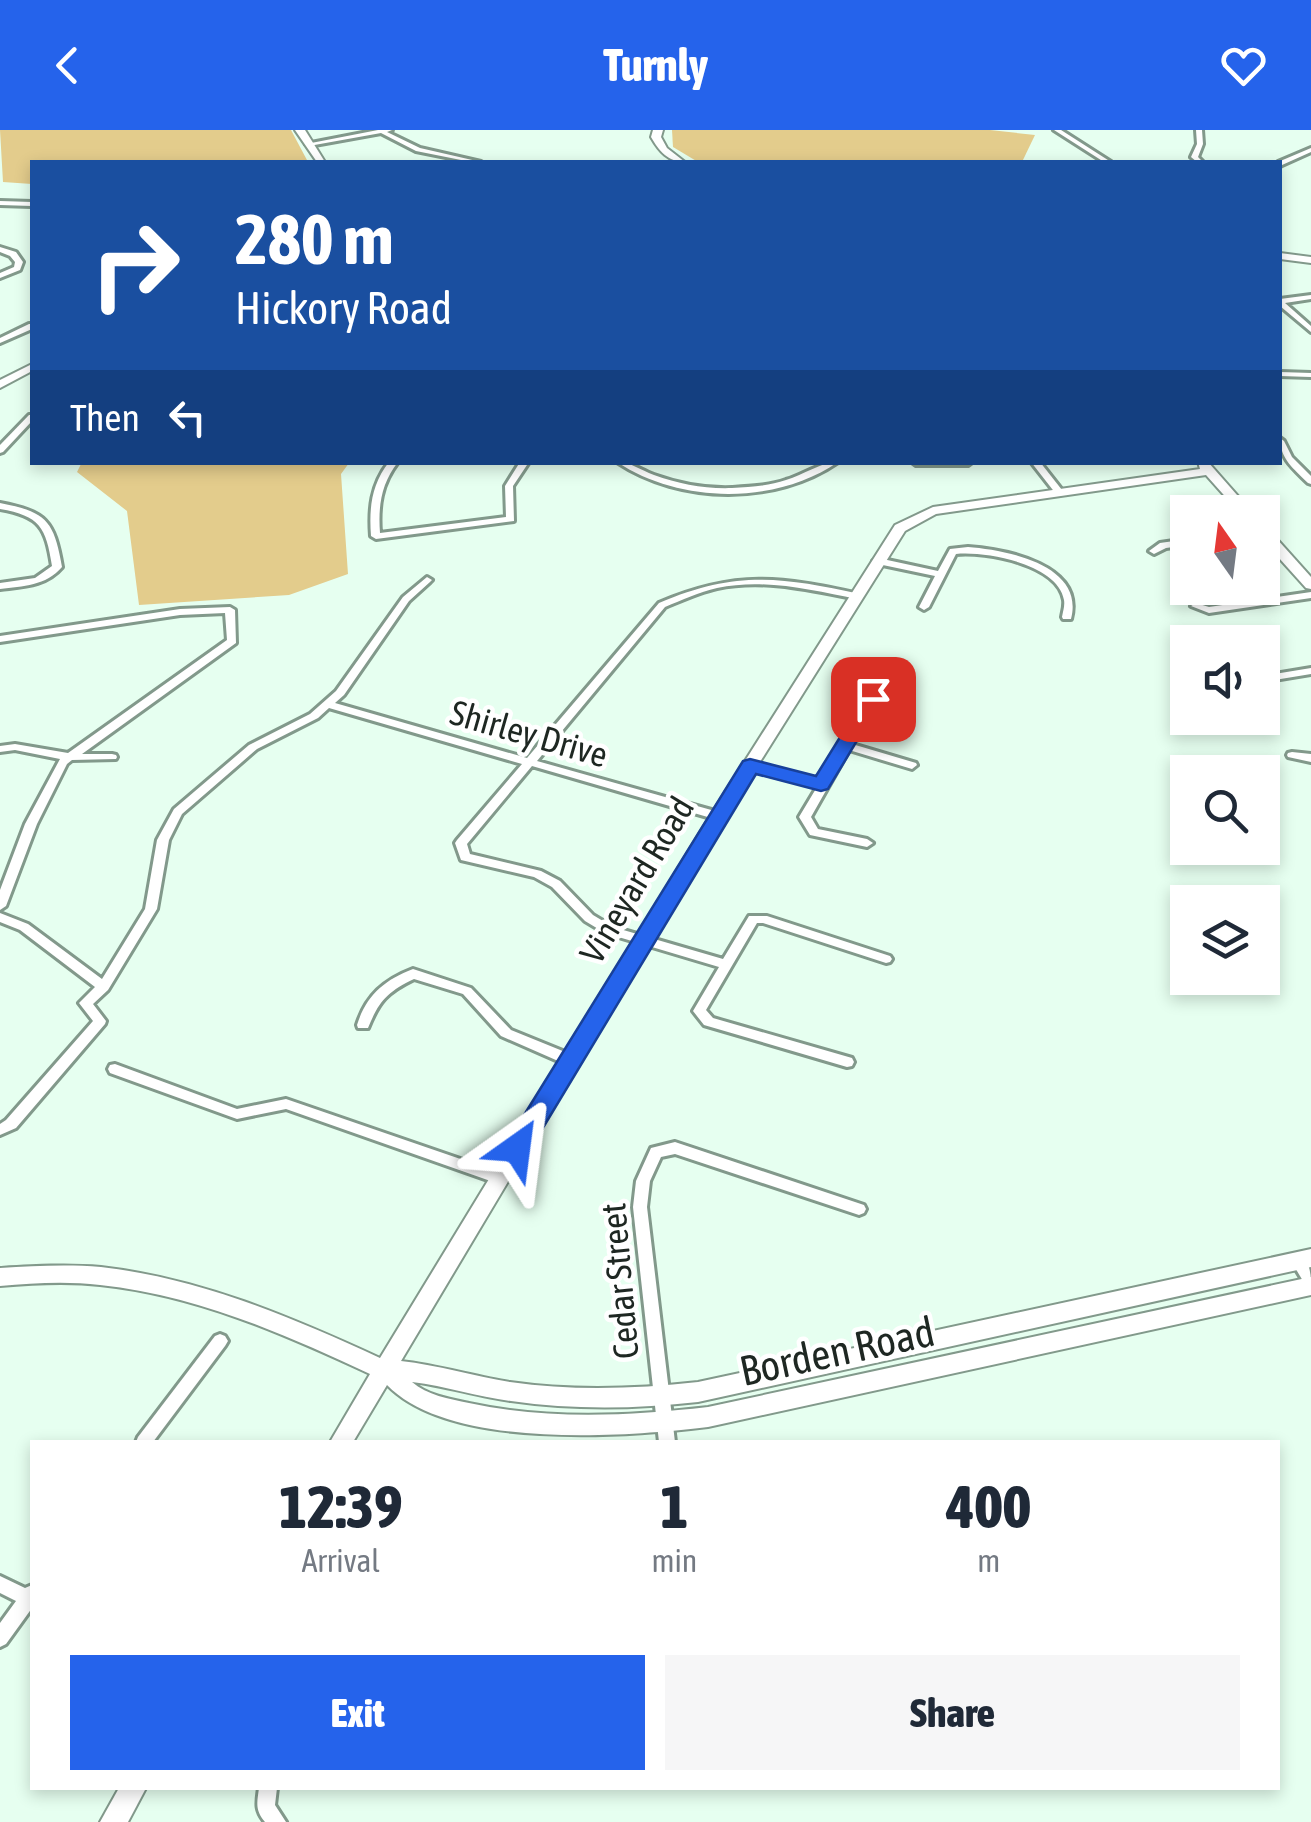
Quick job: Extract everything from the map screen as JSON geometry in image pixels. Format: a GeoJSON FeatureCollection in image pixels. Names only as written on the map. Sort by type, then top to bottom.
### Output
{"type":"FeatureCollection","features":[{"type":"Feature","properties":{"kind":"main road"},"geometry":{"type":"LineString","coordinates":[[300,130],[320,160]]}},
{"type":"Feature","properties":{"kind":"main road"},"geometry":{"type":"LineString","coordinates":[[658,130],[656,136],[662,150],[679,160]]}},
{"type":"Feature","properties":{"kind":"main road"},"geometry":{"type":"LineString","coordinates":[[1282,256],[1311,260]]}},
{"type":"Feature","properties":{"kind":"main road"},"geometry":{"type":"LineString","coordinates":[[0,385],[30,368]]}},
{"type":"Feature","properties":{"kind":"main road"},"geometry":{"type":"LineString","coordinates":[[1205,467],[1231,495]]}},
{"type":"Feature","properties":{"kind":"main road","name":"Vineyard Road"},"geometry":{"type":"LineString","coordinates":[[342,1440],[642,940],[900,528],[924,514],[1205,467]]}},
{"type":"Feature","properties":{"kind":"main road"},"geometry":{"type":"LineString","coordinates":[[1280,551],[1311,585]]}},
{"type":"Feature","properties":{"kind":"main road","name":"Borden Road"},"geometry":{"type":"LineString","coordinates":[[0,1277],[40,1271],[108,1274],[173,1287],[385,1370],[427,1371],[513,1392],[603,1398],[698,1392],[1304,1260]]}},
{"type":"Feature","properties":{"kind":"main road","name":"Borden Road"},"geometry":{"type":"LineString","coordinates":[[385,1370],[416,1399],[474,1413],[555,1425],[666,1433],[855,1386],[1311,1284]]}},
{"type":"Feature","properties":{"kind":"main road"},"geometry":{"type":"LineString","coordinates":[[113,1822],[133,1790]]}},
{"type":"Feature","properties":{"kind":"street"},"geometry":{"type":"LineString","coordinates":[[1057,130],[1105,160]]}},
{"type":"Feature","properties":{"kind":"street"},"geometry":{"type":"LineString","coordinates":[[1198,160],[1194,157],[1200,144],[1199,130]]}},
{"type":"Feature","properties":{"kind":"street"},"geometry":{"type":"LineString","coordinates":[[309,144],[387,131],[418,150],[468,160]]}},
{"type":"Feature","properties":{"kind":"street"},"geometry":{"type":"LineString","coordinates":[[1282,163],[1311,150]]}},
{"type":"Feature","properties":{"kind":"street"},"geometry":{"type":"LineString","coordinates":[[0,203],[30,204]]}},
{"type":"Feature","properties":{"kind":"street"},"geometry":{"type":"LineString","coordinates":[[0,250],[13,254],[19,262],[17,268],[0,276]]}},
{"type":"Feature","properties":{"kind":"street"},"geometry":{"type":"LineString","coordinates":[[1282,302],[1311,297]]}},
{"type":"Feature","properties":{"kind":"street"},"geometry":{"type":"LineString","coordinates":[[1282,304],[1311,330]]}},
{"type":"Feature","properties":{"kind":"street"},"geometry":{"type":"LineString","coordinates":[[0,341],[30,327]]}},
{"type":"Feature","properties":{"kind":"street"},"geometry":{"type":"LineString","coordinates":[[1282,374],[1311,375]]}},
{"type":"Feature","properties":{"kind":"street"},"geometry":{"type":"LineString","coordinates":[[0,450],[30,419]]}},
{"type":"Feature","properties":{"kind":"street"},"geometry":{"type":"LineString","coordinates":[[1282,444],[1288,458],[1311,481]]}},
{"type":"Feature","properties":{"kind":"street"},"geometry":{"type":"LineString","coordinates":[[392,465],[379,486],[374,510],[376,536],[511,519],[510,486],[523,465]]}},
{"type":"Feature","properties":{"kind":"street"},"geometry":{"type":"LineString","coordinates":[[627,465],[656,479],[724,490],[774,486],[807,478],[829,465]]}},
{"type":"Feature","properties":{"kind":"street"},"geometry":{"type":"LineString","coordinates":[[1038,465],[1059,492]]}},
{"type":"Feature","properties":{"kind":"street"},"geometry":{"type":"LineString","coordinates":[[0,506],[40,518],[52,533],[57,567],[51,575],[32,582],[0,586]]}},
{"type":"Feature","properties":{"kind":"street"},"geometry":{"type":"LineString","coordinates":[[1154,551],[1170,544]]}},
{"type":"Feature","properties":{"kind":"street"},"geometry":{"type":"LineString","coordinates":[[924,607],[953,551],[968,549],[1020,560],[1049,572],[1067,591],[1071,606],[1066,617]]}},
{"type":"Feature","properties":{"kind":"street"},"geometry":{"type":"LineString","coordinates":[[878,561],[940,574]]}},
{"type":"Feature","properties":{"kind":"street"},"geometry":{"type":"LineString","coordinates":[[0,1130],[11,1124],[100,1021],[85,1003],[104,987],[150,908],[163,840],[178,812],[253,747],[314,716],[340,693],[406,599],[427,580]]}},
{"type":"Feature","properties":{"kind":"street"},"geometry":{"type":"LineString","coordinates":[[725,964],[609,930],[589,918],[556,884],[537,874],[465,856],[461,843],[662,605],[697,588],[753,580],[858,596]]}},
{"type":"Feature","properties":{"kind":"street"},"geometry":{"type":"LineString","coordinates":[[1196,606],[1209,610],[1311,596]]}},
{"type":"Feature","properties":{"kind":"street"},"geometry":{"type":"LineString","coordinates":[[0,640],[180,612],[230,610],[232,641],[68,757],[31,824],[0,906]]}},
{"type":"Feature","properties":{"kind":"street"},"geometry":{"type":"LineString","coordinates":[[1280,676],[1311,672]]}},
{"type":"Feature","properties":{"kind":"street"},"geometry":{"type":"LineString","coordinates":[[867,844],[814,832],[804,817],[886,676]]}},
{"type":"Feature","properties":{"kind":"street","name":"Shirley Drive"},"geometry":{"type":"LineString","coordinates":[[326,704],[718,816]]}},
{"type":"Feature","properties":{"kind":"street"},"geometry":{"type":"LineString","coordinates":[[0,749],[15,746],[68,757],[112,757]]}},
{"type":"Feature","properties":{"kind":"street"},"geometry":{"type":"LineString","coordinates":[[846,746],[912,766]]}},
{"type":"Feature","properties":{"kind":"street"},"geometry":{"type":"LineString","coordinates":[[1292,755],[1311,758]]}},
{"type":"Feature","properties":{"kind":"street"},"geometry":{"type":"LineString","coordinates":[[750,766],[821,784]]}},
{"type":"Feature","properties":{"kind":"street"},"geometry":{"type":"LineString","coordinates":[[0,918],[24,927],[104,987]]}},
{"type":"Feature","properties":{"kind":"street"},"geometry":{"type":"LineString","coordinates":[[847,1062],[709,1022],[699,1011],[748,922],[763,919],[886,958]]}},
{"type":"Feature","properties":{"kind":"street"},"geometry":{"type":"LineString","coordinates":[[363,1025],[369,1002],[389,985],[413,974],[467,992],[506,1033],[570,1060]]}},
{"type":"Feature","properties":{"kind":"street"},"geometry":{"type":"LineString","coordinates":[[115,1069],[237,1114],[286,1104],[499,1178]]}},
{"type":"Feature","properties":{"kind":"street","name":"Cedar Street"},"geometry":{"type":"LineString","coordinates":[[666,1433],[640,1207],[643,1181],[656,1152],[675,1148],[859,1210]]}},
{"type":"Feature","properties":{"kind":"street"},"geometry":{"type":"LineString","coordinates":[[1304,1260],[1311,1284]]}},
{"type":"Feature","properties":{"kind":"street"},"geometry":{"type":"LineString","coordinates":[[146,1440],[220,1341]]}},
{"type":"Feature","properties":{"kind":"street"},"geometry":{"type":"LineString","coordinates":[[0,1584],[30,1597]]}},
{"type":"Feature","properties":{"kind":"street"},"geometry":{"type":"LineString","coordinates":[[0,1638],[30,1598]]}},
{"type":"Feature","properties":{"kind":"street"},"geometry":{"type":"LineString","coordinates":[[268,1790],[266,1808],[277,1822]]}},
{"type":"Feature","properties":{"kind":"shaded area"},"geometry":{"type":"Polygon","coordinates":[[[0,130],[291,130],[307,160],[30,160],[30,184],[3,182],[0,130]]]}},
{"type":"Feature","properties":{"kind":"shaded area"},"geometry":{"type":"Polygon","coordinates":[[[672,130],[990,130],[1035,135],[1023,160],[695,160],[673,147],[672,130]]]}},
{"type":"Feature","properties":{"kind":"shaded area"},"geometry":{"type":"Polygon","coordinates":[[[80,465],[348,465],[341,474],[348,574],[289,595],[139,605],[127,511],[77,472],[80,465]]]}},
{"type":"Feature","properties":{"kind":"route"},"geometry":{"type":"LineString","coordinates":[[517,1148],[750,766],[821,784],[873,699]]}}]}
